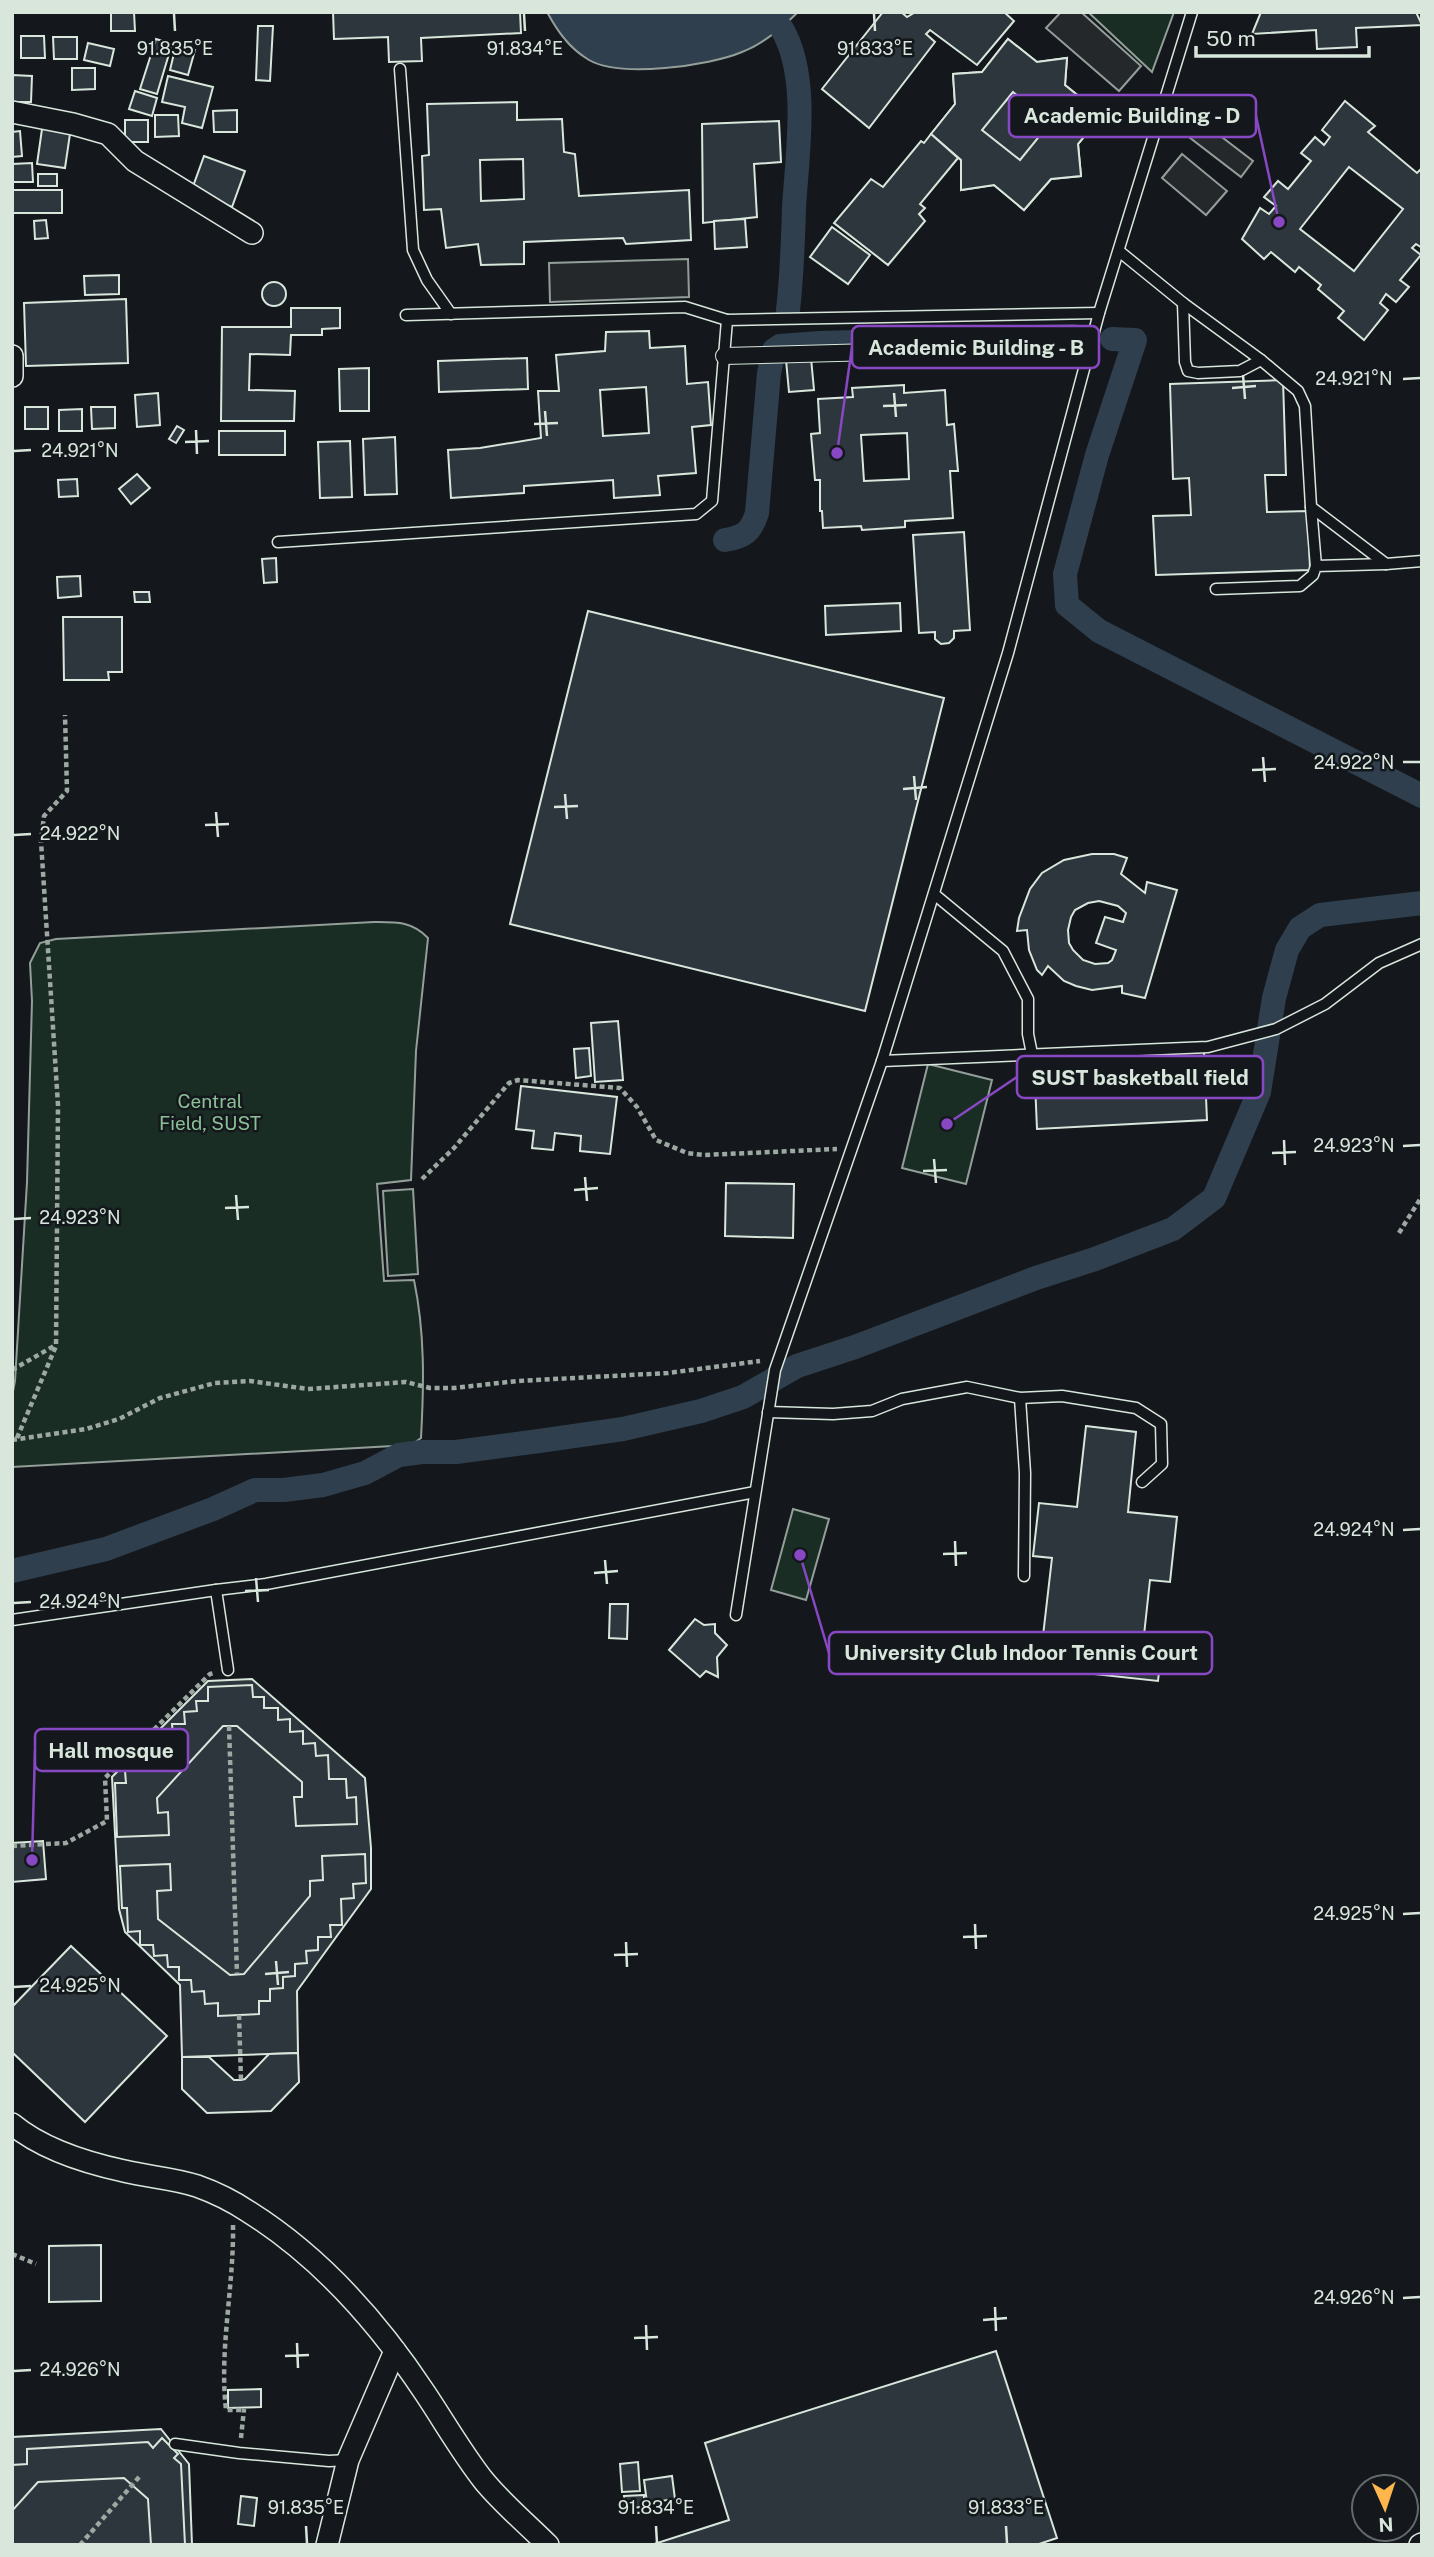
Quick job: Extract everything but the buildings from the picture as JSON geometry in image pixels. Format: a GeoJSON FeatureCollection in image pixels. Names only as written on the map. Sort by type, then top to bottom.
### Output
{"type":"FeatureCollection","features":[{"type":"Feature","properties":{"kind":"street"},"geometry":{"type":"LineString","coordinates":[[12,112],[108,134],[135,161],[252,233]]}},
{"type":"Feature","properties":{"kind":"street"},"geometry":{"type":"LineString","coordinates":[[724,356],[1060,347],[1089,349]]}},
{"type":"Feature","properties":{"kind":"street"},"geometry":{"type":"LineString","coordinates":[[12,356],[12,376]]}},
{"type":"Feature","properties":{"kind":"street"},"geometry":{"type":"LineString","coordinates":[[12,2124],[31,2137],[84,2160],[191,2184],[232,2203],[248,2211],[324,2269],[378,2328],[487,2484],[548,2545]]}},
{"type":"Feature","properties":{"kind":"street"},"geometry":{"type":"LineString","coordinates":[[327,2545],[348,2460],[395,2351]]}},
{"type":"Feature","properties":{"kind":"lane"},"geometry":{"type":"LineString","coordinates":[[736,1615],[775,1370],[883,1061],[1008,653],[1099,313],[1192,12]]}},
{"type":"Feature","properties":{"kind":"lane"},"geometry":{"type":"LineString","coordinates":[[400,69],[413,250],[427,280],[451,314]]}},
{"type":"Feature","properties":{"kind":"lane"},"geometry":{"type":"LineString","coordinates":[[1119,251],[1183,303],[1261,360],[1298,391],[1305,406],[1316,566],[1313,575],[1300,586],[1216,589]]}},
{"type":"Feature","properties":{"kind":"lane"},"geometry":{"type":"LineString","coordinates":[[1183,303],[1185,362],[1188,371],[1240,371],[1261,360]]}},
{"type":"Feature","properties":{"kind":"lane"},"geometry":{"type":"LineString","coordinates":[[406,315],[685,307],[727,320],[1099,313]]}},
{"type":"Feature","properties":{"kind":"lane"},"geometry":{"type":"LineString","coordinates":[[278,542],[695,514],[712,501],[727,320]]}},
{"type":"Feature","properties":{"kind":"lane"},"geometry":{"type":"LineString","coordinates":[[1311,507],[1386,564]]}},
{"type":"Feature","properties":{"kind":"lane"},"geometry":{"type":"LineString","coordinates":[[1316,566],[1422,561]]}},
{"type":"Feature","properties":{"kind":"lane"},"geometry":{"type":"LineString","coordinates":[[933,894],[1003,951],[1028,999],[1028,1034],[1032,1054]]}},
{"type":"Feature","properties":{"kind":"lane"},"geometry":{"type":"LineString","coordinates":[[883,1061],[1208,1047],[1276,1029],[1325,1004],[1379,963],[1422,944]]}},
{"type":"Feature","properties":{"kind":"lane"},"geometry":{"type":"LineString","coordinates":[[768,1412],[833,1414],[872,1411],[902,1399],[967,1387],[1020,1398],[1062,1396],[1136,1408],[1161,1424],[1162,1464],[1142,1482]]}},
{"type":"Feature","properties":{"kind":"lane"},"geometry":{"type":"LineString","coordinates":[[1020,1398],[1025,1473],[1024,1576]]}},
{"type":"Feature","properties":{"kind":"lane"},"geometry":{"type":"LineString","coordinates":[[12,1620],[266,1584],[755,1492]]}},
{"type":"Feature","properties":{"kind":"lane"},"geometry":{"type":"LineString","coordinates":[[216,1590],[228,1670]]}},
{"type":"Feature","properties":{"kind":"lane"},"geometry":{"type":"LineString","coordinates":[[176,2444],[239,2453],[329,2461],[348,2460]]}},
{"type":"Feature","properties":{"kind":"path"},"geometry":{"type":"LineString","coordinates":[[14,1439],[56,1346],[58,1105],[41,841],[44,816],[67,791],[65,716]]}},
{"type":"Feature","properties":{"kind":"path"},"geometry":{"type":"LineString","coordinates":[[422,1179],[454,1148],[509,1083],[518,1080],[620,1088],[631,1098],[656,1140],[687,1153],[704,1155],[852,1148]]}},
{"type":"Feature","properties":{"kind":"path"},"geometry":{"type":"LineString","coordinates":[[1399,1233],[1422,1196]]}},
{"type":"Feature","properties":{"kind":"path"},"geometry":{"type":"LineString","coordinates":[[12,1370],[56,1346]]}},
{"type":"Feature","properties":{"kind":"path"},"geometry":{"type":"LineString","coordinates":[[14,1439],[86,1429],[119,1419],[160,1398],[215,1383],[250,1381],[308,1389],[406,1382],[430,1388],[454,1388],[517,1381],[668,1373],[779,1358]]}},
{"type":"Feature","properties":{"kind":"path"},"geometry":{"type":"LineString","coordinates":[[12,1846],[65,1843],[107,1821],[105,1778],[210,1674],[228,1670]]}},
{"type":"Feature","properties":{"kind":"path"},"geometry":{"type":"LineString","coordinates":[[229,1726],[237,1974]]}},
{"type":"Feature","properties":{"kind":"path"},"geometry":{"type":"LineString","coordinates":[[239,2015],[241,2080]]}},
{"type":"Feature","properties":{"kind":"path"},"geometry":{"type":"LineString","coordinates":[[232,2203],[233,2239],[224,2376],[226,2410],[244,2409],[239,2453]]}},
{"type":"Feature","properties":{"kind":"path"},"geometry":{"type":"LineString","coordinates":[[12,2254],[36,2264]]}},
{"type":"Feature","properties":{"kind":"path"},"geometry":{"type":"LineString","coordinates":[[80,2545],[140,2476]]}},
{"type":"Feature","properties":{"kind":"green space"},"geometry":{"type":"Polygon","coordinates":[[[1088,12],[1174,12],[1152,72],[1088,12]]]}},
{"type":"Feature","properties":{"kind":"green space","name":"Central Field, SUST"},"geometry":{"type":"Polygon","coordinates":[[[374,922],[410,925],[428,938],[416,1051],[411,1180],[377,1184],[384,1281],[414,1280],[418,1300],[423,1359],[421,1438],[414,1443],[393,1446],[12,1467],[12,1396],[27,1182],[32,1001],[30,963],[40,943],[56,939],[374,922]]]}},
{"type":"Feature","properties":{"kind":"green space"},"geometry":{"type":"Polygon","coordinates":[[[928,1064],[992,1080],[966,1184],[902,1168],[928,1064]]]}},
{"type":"Feature","properties":{"kind":"green space"},"geometry":{"type":"Polygon","coordinates":[[[413,1189],[418,1274],[388,1276],[383,1191],[413,1189]]]}},
{"type":"Feature","properties":{"kind":"green space"},"geometry":{"type":"Polygon","coordinates":[[[793,1509],[829,1519],[806,1600],[771,1590],[793,1509]]]}},
{"type":"Feature","properties":{"kind":"shaded area"},"geometry":{"type":"Polygon","coordinates":[[[1061,12],[1081,12],[1141,66],[1119,91],[1046,28],[1061,12]]]}},
{"type":"Feature","properties":{"kind":"shaded area"},"geometry":{"type":"Polygon","coordinates":[[[1197,118],[1253,161],[1241,177],[1185,134],[1197,118]]]}},
{"type":"Feature","properties":{"kind":"shaded area"},"geometry":{"type":"Polygon","coordinates":[[[1182,154],[1227,191],[1206,215],[1162,178],[1182,154]]]}},
{"type":"Feature","properties":{"kind":"shaded area"},"geometry":{"type":"Polygon","coordinates":[[[688,259],[689,297],[550,302],[549,263],[688,259]]]}},
{"type":"Feature","properties":{"kind":"water"},"geometry":{"type":"Polygon","coordinates":[[[547,12],[798,12],[772,35],[742,52],[709,62],[642,69],[603,65],[589,60],[565,39],[547,12]]]}},
{"type":"Feature","properties":{"kind":"waterway"},"geometry":{"type":"LineString","coordinates":[[782,29],[791,48],[796,70],[800,116],[788,310]]}},
{"type":"Feature","properties":{"kind":"waterway"},"geometry":{"type":"LineString","coordinates":[[725,540],[746,532],[757,513],[769,373],[774,350],[780,346],[1073,336]]}},
{"type":"Feature","properties":{"kind":"waterway"},"geometry":{"type":"LineString","coordinates":[[1112,339],[1135,340],[1097,455],[1065,574],[1067,605],[1099,631],[1422,796]]}},
{"type":"Feature","properties":{"kind":"waterway"},"geometry":{"type":"LineString","coordinates":[[12,1571],[106,1549],[213,1509],[255,1490],[284,1490],[323,1485],[365,1473],[399,1455],[456,1452],[623,1429],[701,1411],[743,1397],[797,1366],[1173,1229],[1214,1198],[1259,1092],[1274,998],[1287,950],[1300,928],[1320,915],[1422,903]]}},
{"type":"Feature","properties":{"kind":"place","name":"Academic Building - D"},"geometry":{"type":"Point","coordinates":[1279,222]}},
{"type":"Feature","properties":{"kind":"place","name":"Academic Building - B"},"geometry":{"type":"Point","coordinates":[837,453]}},
{"type":"Feature","properties":{"kind":"place","name":"SUST basketball field"},"geometry":{"type":"Point","coordinates":[947,1124]}},
{"type":"Feature","properties":{"kind":"place","name":"University Club Indoor Tennis Court"},"geometry":{"type":"Point","coordinates":[800,1555]}},
{"type":"Feature","properties":{"kind":"place","name":"Hall mosque"},"geometry":{"type":"Point","coordinates":[32,1860]}}]}
